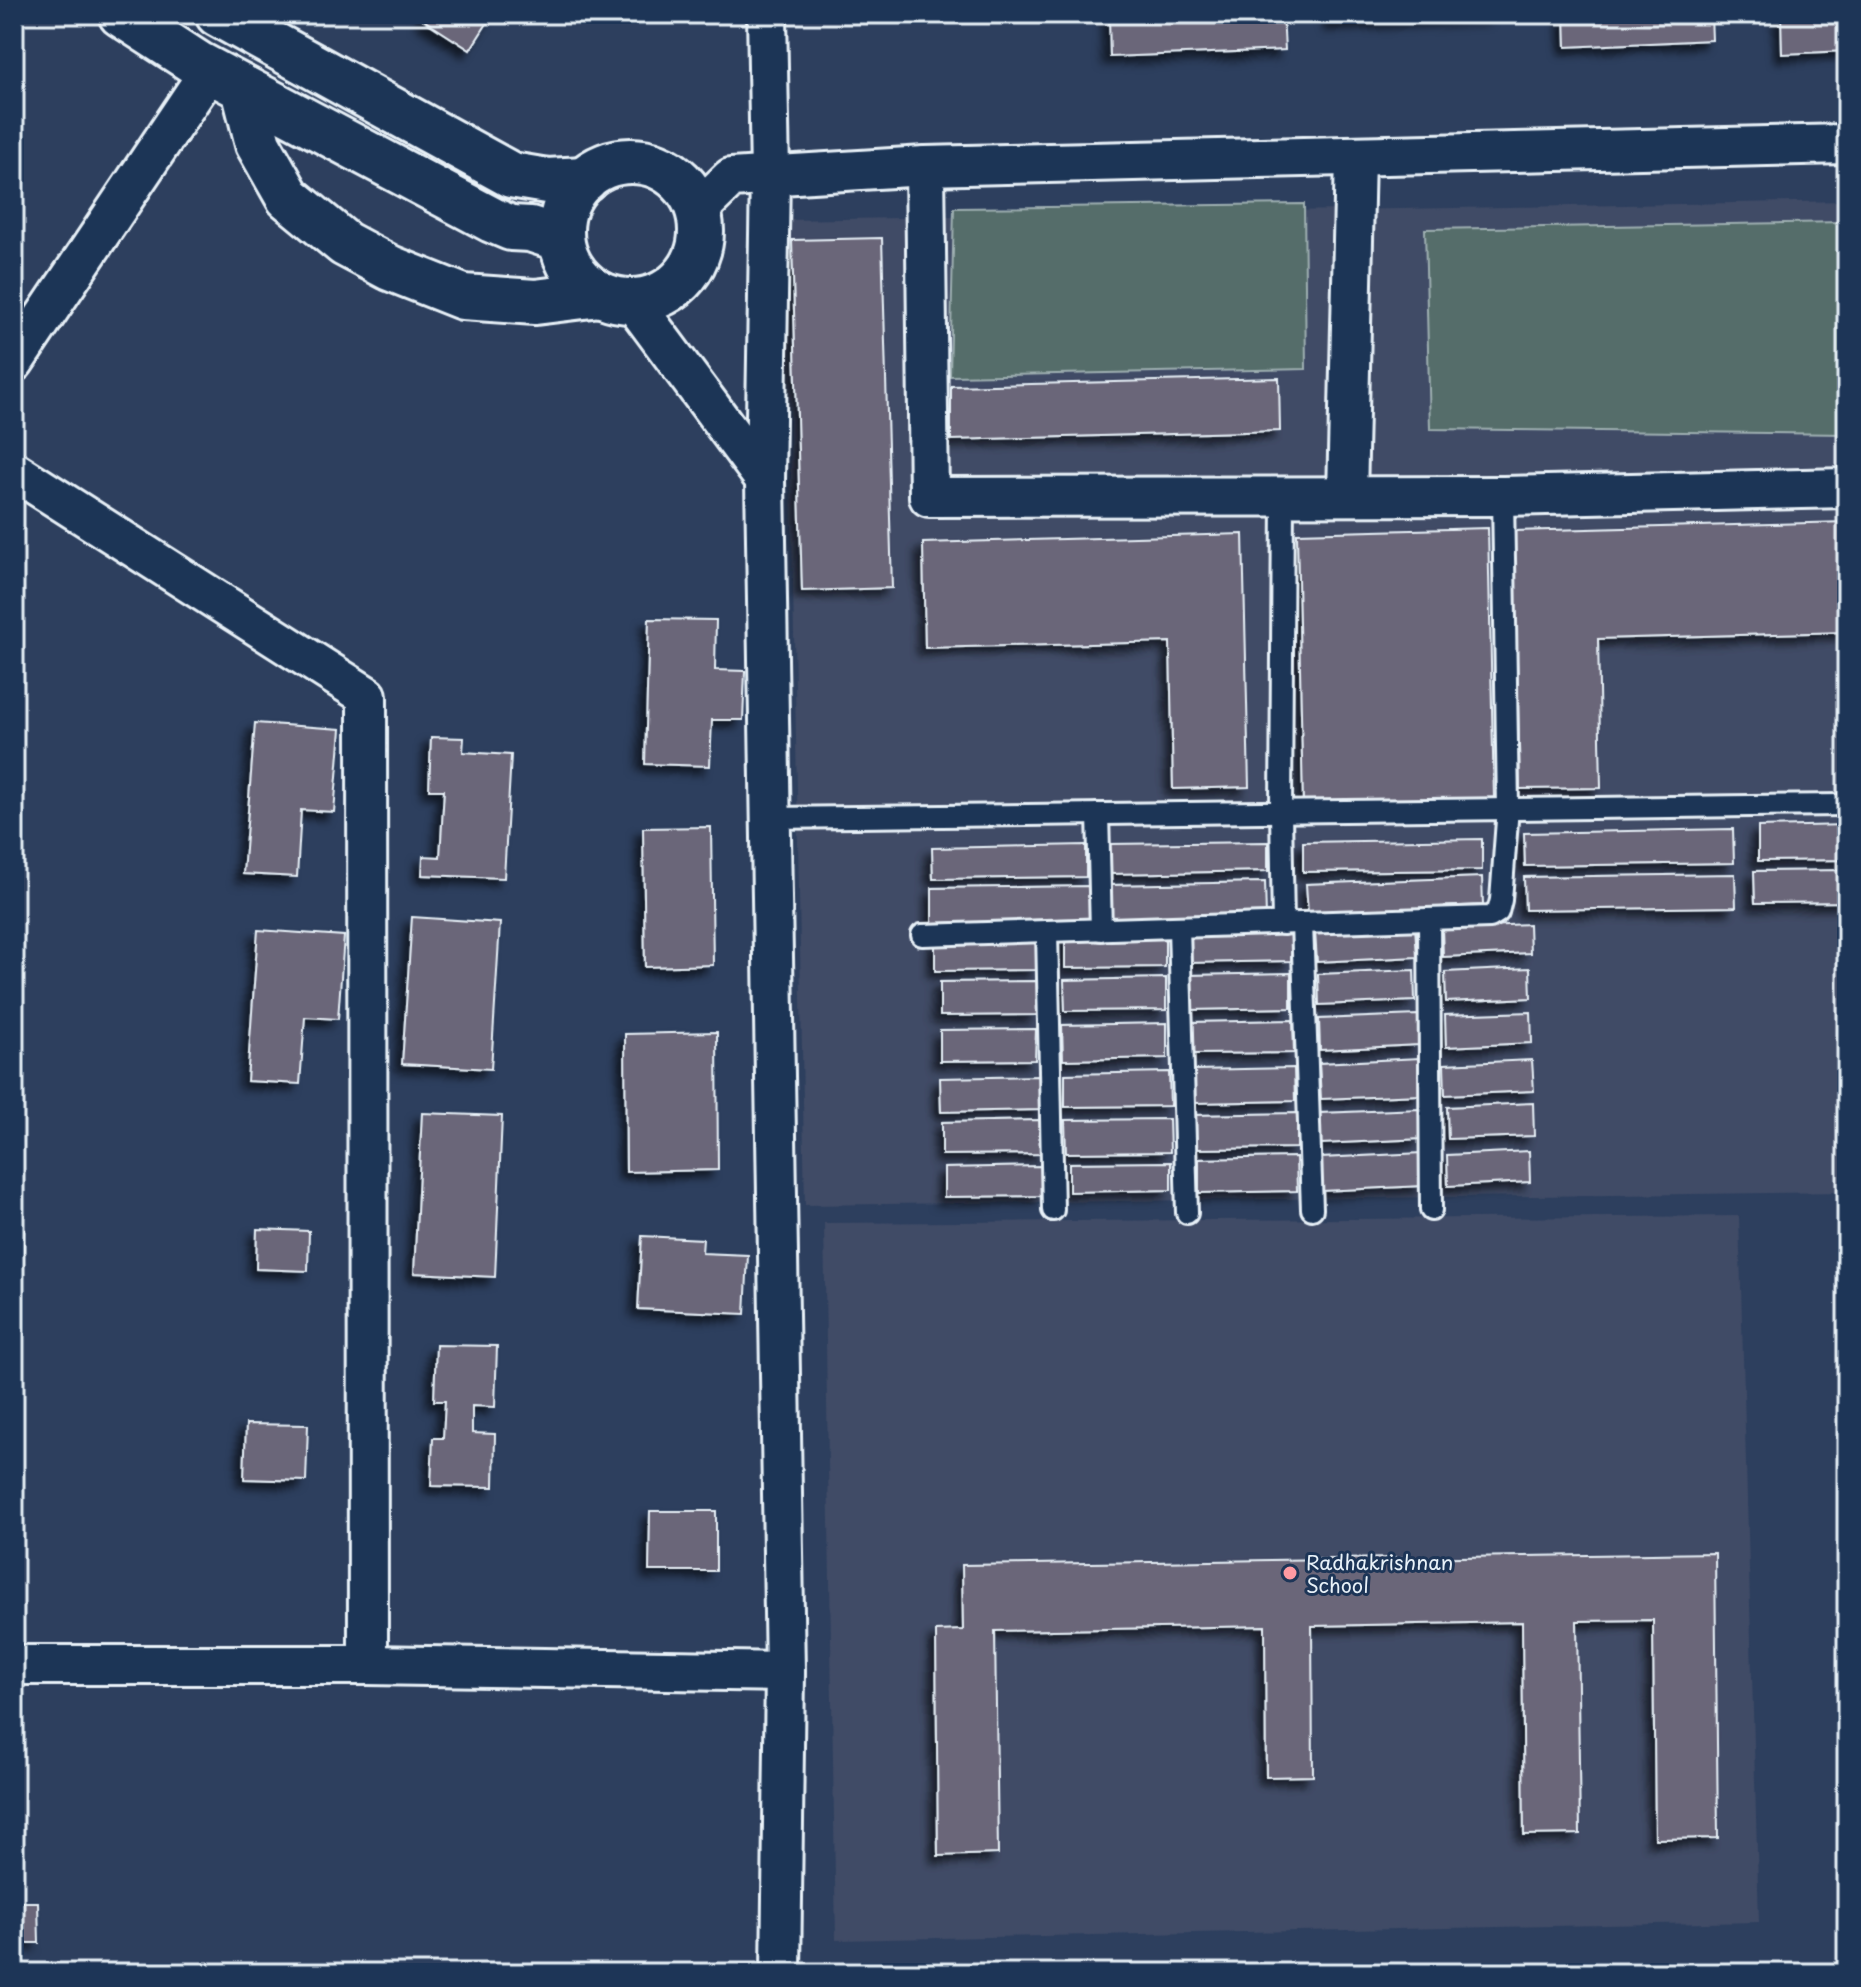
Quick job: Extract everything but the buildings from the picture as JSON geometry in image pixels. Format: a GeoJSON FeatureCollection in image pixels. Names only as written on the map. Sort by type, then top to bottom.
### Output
{"type":"FeatureCollection","features":[{"type":"Feature","properties":{"kind":"street"},"geometry":{"type":"LineString","coordinates":[[121,14],[227,79],[492,220],[511,228],[530,229],[561,239]]}},
{"type":"Feature","properties":{"kind":"street"},"geometry":{"type":"LineString","coordinates":[[218,14],[511,175],[547,181],[585,179]]}},
{"type":"Feature","properties":{"kind":"street"},"geometry":{"type":"LineString","coordinates":[[767,14],[770,174],[765,480],[785,1672],[781,1973]]}},
{"type":"Feature","properties":{"kind":"street"},"geometry":{"type":"LineString","coordinates":[[227,79],[288,197],[345,244],[390,268],[463,297],[535,302],[616,298],[654,298],[673,288],[689,272],[699,253],[702,231],[698,210],[688,189],[671,173],[650,163],[627,161],[604,166],[585,179],[571,196],[563,217],[561,239],[568,262],[581,281],[616,298],[765,480]]}},
{"type":"Feature","properties":{"kind":"street"},"geometry":{"type":"LineString","coordinates":[[14,362],[227,79]]}},
{"type":"Feature","properties":{"kind":"street"},"geometry":{"type":"LineString","coordinates":[[698,210],[731,178],[770,174],[925,166],[1847,144]]}},
{"type":"Feature","properties":{"kind":"street"},"geometry":{"type":"LineString","coordinates":[[1347,496],[1355,156]]}},
{"type":"Feature","properties":{"kind":"street"},"geometry":{"type":"LineString","coordinates":[[925,166],[929,497],[1503,496],[1847,488]]}},
{"type":"Feature","properties":{"kind":"street"},"geometry":{"type":"LineString","coordinates":[[14,471],[367,696],[368,1665]]}},
{"type":"Feature","properties":{"kind":"street"},"geometry":{"type":"LineString","coordinates":[[14,1665],[368,1665],[785,1672]]}},
{"type":"Feature","properties":{"kind":"lane"},"geometry":{"type":"LineString","coordinates":[[1283,496],[1281,812],[1312,1209]]}},
{"type":"Feature","properties":{"kind":"lane"},"geometry":{"type":"LineString","coordinates":[[922,935],[1490,917],[1498,912],[1508,807],[1503,496]]}},
{"type":"Feature","properties":{"kind":"lane"},"geometry":{"type":"LineString","coordinates":[[771,818],[1847,805]]}},
{"type":"Feature","properties":{"kind":"lane"},"geometry":{"type":"LineString","coordinates":[[1098,814],[1101,930]]}},
{"type":"Feature","properties":{"kind":"lane"},"geometry":{"type":"LineString","coordinates":[[1429,919],[1431,1210]]}},
{"type":"Feature","properties":{"kind":"lane"},"geometry":{"type":"LineString","coordinates":[[1179,927],[1187,1213]]}},
{"type":"Feature","properties":{"kind":"lane"},"geometry":{"type":"LineString","coordinates":[[1047,931],[1053,1210]]}},
{"type":"Feature","properties":{"kind":"shaded area"},"geometry":{"type":"Polygon","coordinates":[[[1847,201],[1847,1192],[805,1205],[786,220],[1847,201]]]}},
{"type":"Feature","properties":{"kind":"shaded area","name":"Radhakrishnan School"},"geometry":{"type":"Polygon","coordinates":[[[1739,1216],[1759,1922],[836,1940],[824,1223],[1739,1216]]]}},
{"type":"Feature","properties":{"kind":"green space"},"geometry":{"type":"Polygon","coordinates":[[[1304,204],[1306,369],[950,376],[954,208],[1304,204]]]}},
{"type":"Feature","properties":{"kind":"green space"},"geometry":{"type":"Polygon","coordinates":[[[1847,222],[1847,434],[1430,429],[1425,229],[1847,222]]]}},
{"type":"Feature","properties":{"kind":"place","name":"Radhakrishnan School"},"geometry":{"type":"Point","coordinates":[1290,1573]}}]}
